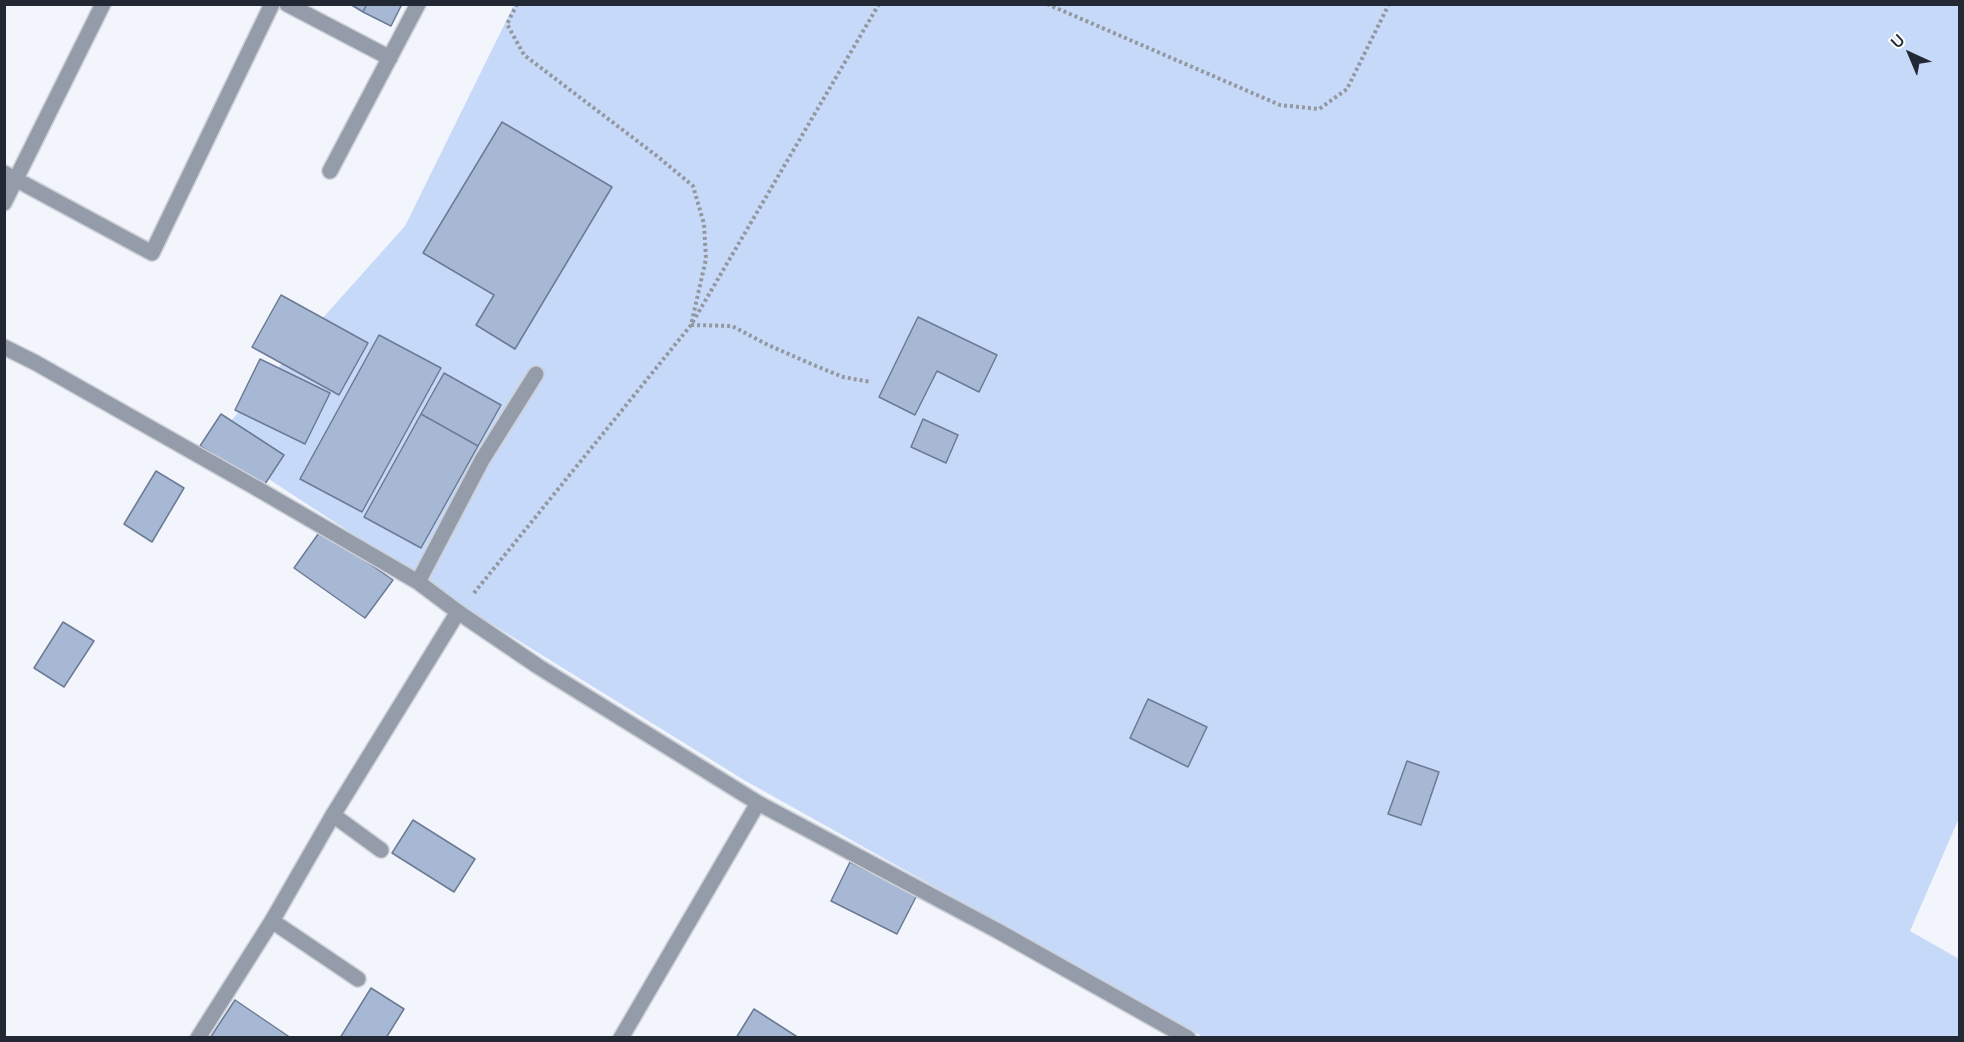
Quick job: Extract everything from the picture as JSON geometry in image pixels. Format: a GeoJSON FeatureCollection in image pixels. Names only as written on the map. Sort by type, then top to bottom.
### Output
{"type":"FeatureCollection","features":[{"type":"Feature","properties":{"kind":"street"},"geometry":{"type":"LineString","coordinates":[[4,203],[10,176],[103,4]]}},
{"type":"Feature","properties":{"kind":"street"},"geometry":{"type":"LineString","coordinates":[[10,176],[152,253],[272,4]]}},
{"type":"Feature","properties":{"kind":"street"},"geometry":{"type":"LineString","coordinates":[[287,4],[390,58]]}},
{"type":"Feature","properties":{"kind":"street"},"geometry":{"type":"LineString","coordinates":[[330,171],[418,4]]}},
{"type":"Feature","properties":{"kind":"street"},"geometry":{"type":"LineString","coordinates":[[4,347],[258,489],[418,582],[538,668],[758,802],[998,931],[1188,1038]]}},
{"type":"Feature","properties":{"kind":"street"},"geometry":{"type":"LineString","coordinates":[[418,582],[482,460],[536,374]]}},
{"type":"Feature","properties":{"kind":"street"},"geometry":{"type":"LineString","coordinates":[[198,1038],[272,921],[333,815],[458,612]]}},
{"type":"Feature","properties":{"kind":"street"},"geometry":{"type":"LineString","coordinates":[[621,1038],[758,802]]}},
{"type":"Feature","properties":{"kind":"street"},"geometry":{"type":"LineString","coordinates":[[333,815],[381,850]]}},
{"type":"Feature","properties":{"kind":"street"},"geometry":{"type":"LineString","coordinates":[[272,921],[358,979]]}},
{"type":"Feature","properties":{"kind":"path"},"geometry":{"type":"LineString","coordinates":[[517,4],[507,24],[524,56],[657,156],[693,186],[704,224],[706,259],[692,325]]}},
{"type":"Feature","properties":{"kind":"path"},"geometry":{"type":"LineString","coordinates":[[458,612],[692,325],[879,4]]}},
{"type":"Feature","properties":{"kind":"path"},"geometry":{"type":"LineString","coordinates":[[1047,4],[1280,105],[1319,109],[1347,89],[1389,4]]}},
{"type":"Feature","properties":{"kind":"path"},"geometry":{"type":"LineString","coordinates":[[692,325],[732,326],[768,345],[843,377],[871,382]]}},
{"type":"Feature","properties":{"kind":"water"},"geometry":{"type":"Polygon","coordinates":[[[514,5],[1959,5],[1959,818],[1910,931],[1959,959],[1959,1037],[1203,1037],[744,780],[469,610],[212,442],[405,226],[514,5]]]}},
{"type":"Feature","properties":{"kind":"building"},"geometry":{"type":"Polygon","coordinates":[[[350,4],[367,4],[363,12],[350,4]]]}},
{"type":"Feature","properties":{"kind":"building"},"geometry":{"type":"Polygon","coordinates":[[[367,4],[402,4],[391,26],[363,12],[367,4]]]}},
{"type":"Feature","properties":{"kind":"building"},"geometry":{"type":"Polygon","coordinates":[[[502,122],[612,187],[515,349],[476,325],[494,295],[423,253],[502,122]]]}},
{"type":"Feature","properties":{"kind":"building"},"geometry":{"type":"Polygon","coordinates":[[[281,295],[368,343],[339,395],[252,347],[281,295]]]}},
{"type":"Feature","properties":{"kind":"building"},"geometry":{"type":"Polygon","coordinates":[[[918,317],[997,355],[979,392],[937,371],[915,415],[879,397],[918,317]]]}},
{"type":"Feature","properties":{"kind":"building"},"geometry":{"type":"Polygon","coordinates":[[[379,335],[441,368],[362,512],[300,479],[379,335]]]}},
{"type":"Feature","properties":{"kind":"building"},"geometry":{"type":"Polygon","coordinates":[[[260,359],[330,393],[305,444],[235,410],[260,359]]]}},
{"type":"Feature","properties":{"kind":"building"},"geometry":{"type":"Polygon","coordinates":[[[444,373],[501,405],[478,446],[421,414],[444,373]]]}},
{"type":"Feature","properties":{"kind":"building"},"geometry":{"type":"Polygon","coordinates":[[[221,414],[284,455],[263,487],[200,446],[221,414]]]}},
{"type":"Feature","properties":{"kind":"building"},"geometry":{"type":"Polygon","coordinates":[[[421,414],[478,446],[421,548],[364,517],[421,414]]]}},
{"type":"Feature","properties":{"kind":"building"},"geometry":{"type":"Polygon","coordinates":[[[923,419],[958,435],[946,463],[911,447],[923,419]]]}},
{"type":"Feature","properties":{"kind":"building"},"geometry":{"type":"Polygon","coordinates":[[[156,471],[184,488],[152,542],[124,524],[156,471]]]}},
{"type":"Feature","properties":{"kind":"building"},"geometry":{"type":"Polygon","coordinates":[[[321,530],[393,580],[365,618],[294,568],[321,530]]]}},
{"type":"Feature","properties":{"kind":"building"},"geometry":{"type":"Polygon","coordinates":[[[63,622],[94,641],[64,687],[34,668],[63,622]]]}},
{"type":"Feature","properties":{"kind":"building"},"geometry":{"type":"Polygon","coordinates":[[[1148,699],[1207,727],[1188,767],[1130,738],[1148,699]]]}},
{"type":"Feature","properties":{"kind":"building"},"geometry":{"type":"Polygon","coordinates":[[[1407,761],[1439,772],[1421,825],[1388,814],[1407,761]]]}},
{"type":"Feature","properties":{"kind":"building"},"geometry":{"type":"Polygon","coordinates":[[[413,820],[475,859],[454,892],[392,853],[413,820]]]}},
{"type":"Feature","properties":{"kind":"building"},"geometry":{"type":"Polygon","coordinates":[[[850,862],[917,895],[897,934],[831,901],[850,862]]]}},
{"type":"Feature","properties":{"kind":"building"},"geometry":{"type":"Polygon","coordinates":[[[371,988],[404,1009],[386,1038],[340,1038],[371,988]]]}},
{"type":"Feature","properties":{"kind":"building"},"geometry":{"type":"Polygon","coordinates":[[[235,1000],[291,1038],[210,1038],[235,1000]]]}},
{"type":"Feature","properties":{"kind":"building"},"geometry":{"type":"Polygon","coordinates":[[[754,1009],[799,1038],[736,1038],[754,1009]]]}}]}
